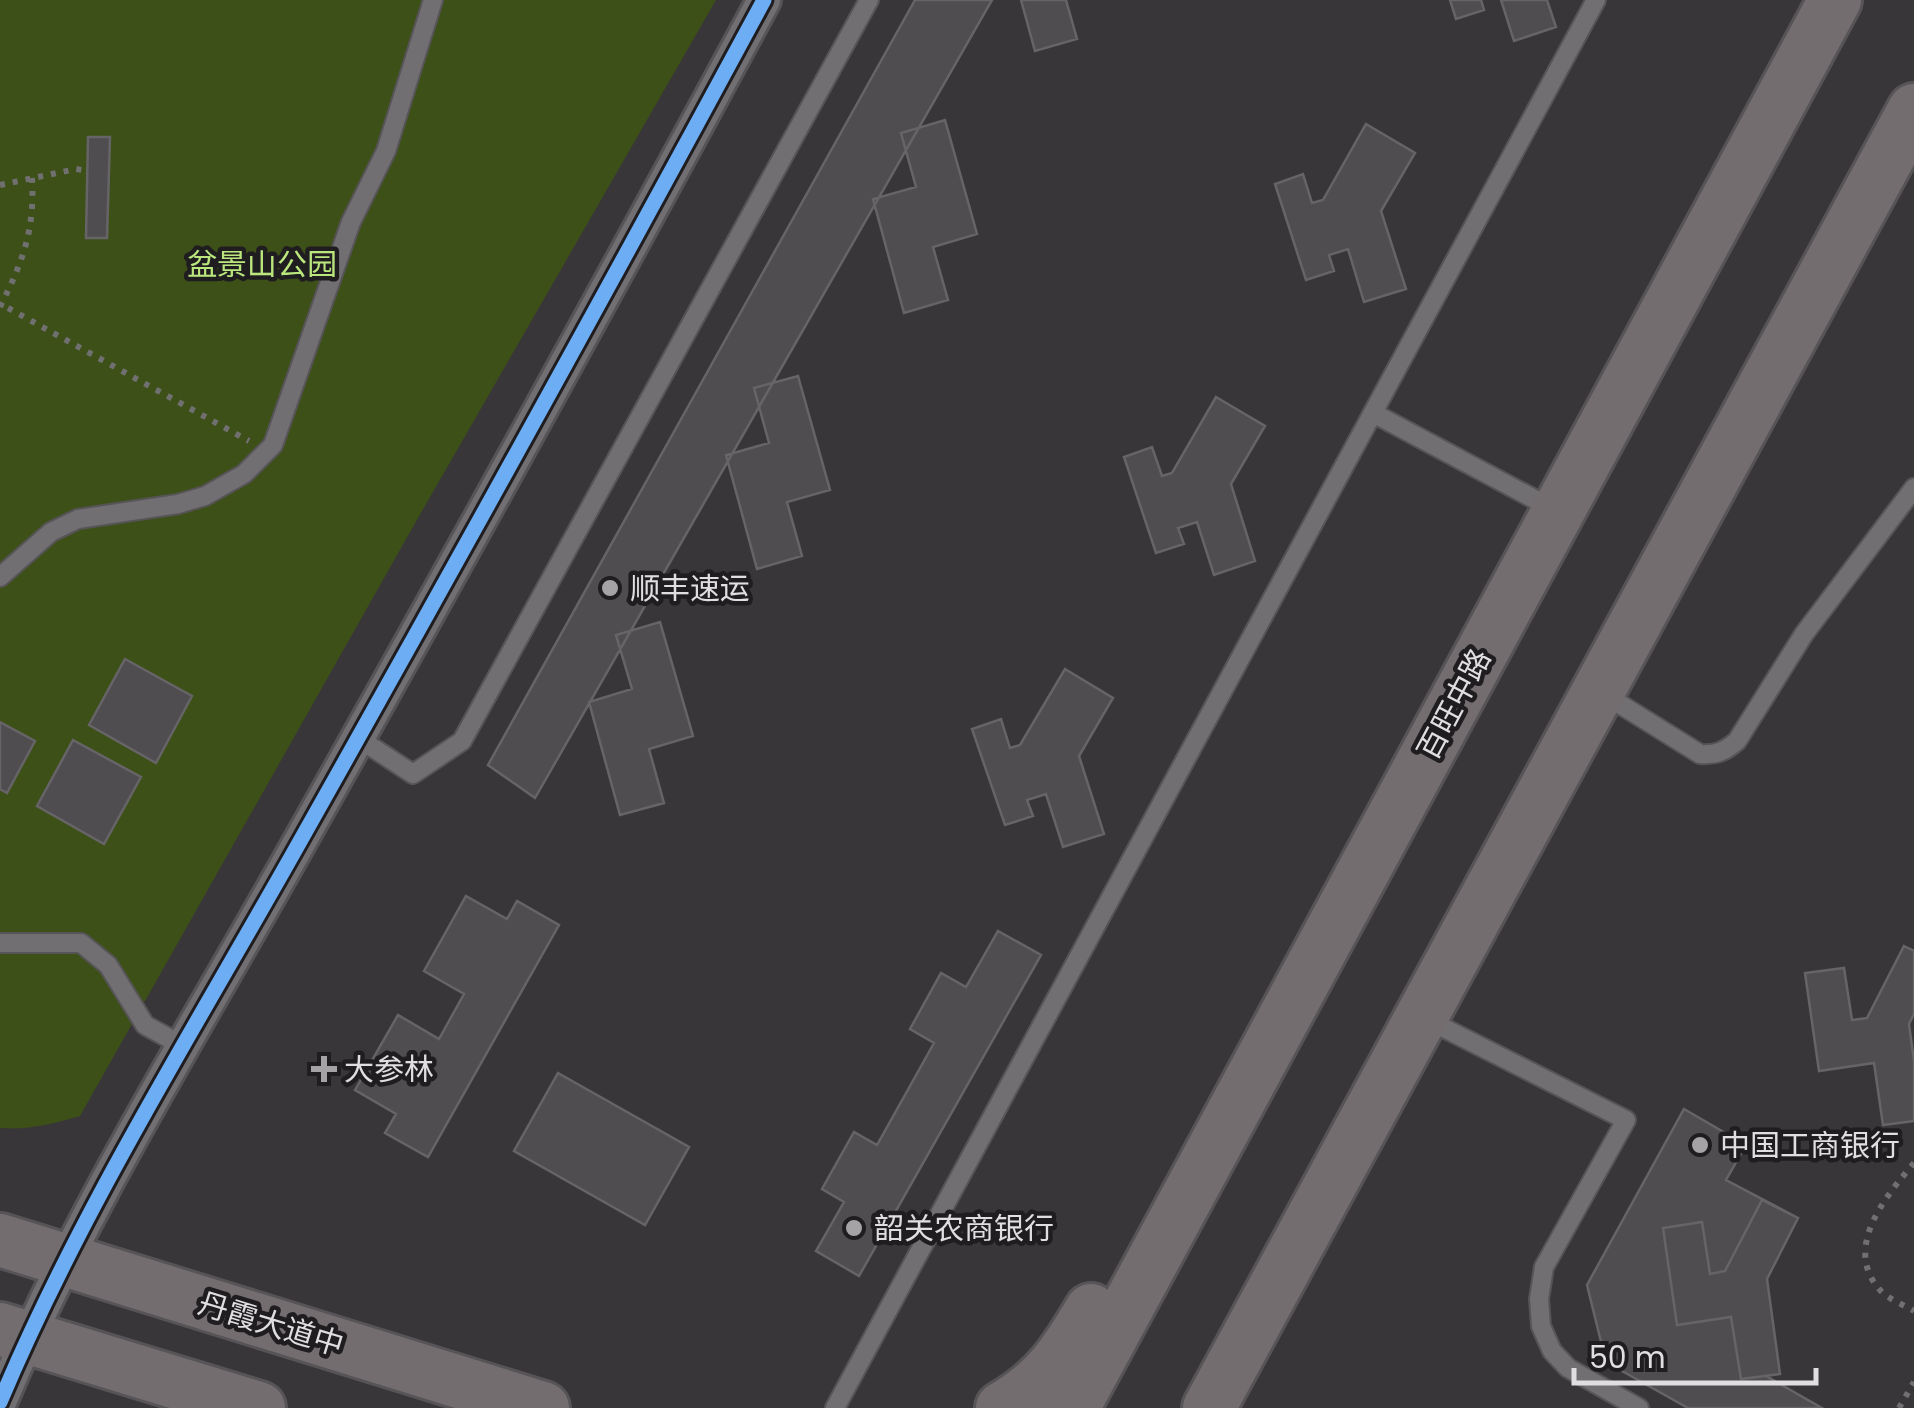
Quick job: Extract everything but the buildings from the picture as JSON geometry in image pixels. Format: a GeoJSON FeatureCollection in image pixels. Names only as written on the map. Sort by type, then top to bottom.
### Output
{"type":"FeatureCollection","features":[{"type":"Feature","properties":{"kind":"main road","name":"百旺中路"},"geometry":{"type":"LineString","coordinates":[[1074,1408],[1835,0]]}},
{"type":"Feature","properties":{"kind":"main road"},"geometry":{"type":"LineString","coordinates":[[1209,1408],[1914,110]]}},
{"type":"Feature","properties":{"kind":"main road"},"geometry":{"type":"LineString","coordinates":[[1002,1408],[1034,1388],[1060,1362],[1135,1236],[1185,1202]]}},
{"type":"Feature","properties":{"kind":"main road","name":"丹霞大道中"},"geometry":{"type":"LineString","coordinates":[[0,1240],[542,1408]]}},
{"type":"Feature","properties":{"kind":"main road"},"geometry":{"type":"LineString","coordinates":[[1236,1408],[1255,1322]]}},
{"type":"Feature","properties":{"kind":"main road"},"geometry":{"type":"LineString","coordinates":[[14,1333],[259,1408]]}},
{"type":"Feature","properties":{"kind":"street"},"geometry":{"type":"LineString","coordinates":[[0,1402],[14,1333],[67,1260],[183,1046],[527,439],[764,0]]}},
{"type":"Feature","properties":{"kind":"lane"},"geometry":{"type":"LineString","coordinates":[[0,577],[51,532],[78,519],[178,504],[205,496],[244,474],[268,451],[282,423],[350,222],[386,151],[433,0]]}},
{"type":"Feature","properties":{"kind":"lane"},"geometry":{"type":"LineString","coordinates":[[358,738],[414,774],[462,742],[869,0]]}},
{"type":"Feature","properties":{"kind":"lane"},"geometry":{"type":"LineString","coordinates":[[836,1408],[1596,0]]}},
{"type":"Feature","properties":{"kind":"lane"},"geometry":{"type":"LineString","coordinates":[[1372,413],[1558,512]]}},
{"type":"Feature","properties":{"kind":"lane"},"geometry":{"type":"LineString","coordinates":[[1598,690],[1700,754],[1727,750],[1804,634],[1914,488]]}},
{"type":"Feature","properties":{"kind":"lane"},"geometry":{"type":"LineString","coordinates":[[0,942],[81,943],[108,965],[145,1026],[183,1046]]}},
{"type":"Feature","properties":{"kind":"lane"},"geometry":{"type":"LineString","coordinates":[[1420,1016],[1626,1120],[1544,1267],[1538,1298],[1541,1326],[1552,1352],[1568,1368],[1639,1408]]}},
{"type":"Feature","properties":{"kind":"path"},"geometry":{"type":"LineString","coordinates":[[0,185],[76,169],[88,171]]}},
{"type":"Feature","properties":{"kind":"path"},"geometry":{"type":"LineString","coordinates":[[32,178],[34,204],[26,252],[4,307],[268,451]]}},
{"type":"Feature","properties":{"kind":"path"},"geometry":{"type":"LineString","coordinates":[[1914,1164],[1882,1204],[1866,1244],[1867,1267],[1881,1291],[1914,1311]]}},
{"type":"Feature","properties":{"kind":"path"},"geometry":{"type":"LineString","coordinates":[[1899,1408],[1914,1382]]}},
{"type":"Feature","properties":{"kind":"green space","name":"盆景山公园"},"geometry":{"type":"Polygon","coordinates":[[[0,0],[716,0],[80,1116],[41,1126],[11,1128],[0,1128],[0,0]]]}},
{"type":"Feature","properties":{"kind":"cycle path"},"geometry":{"type":"LineString","coordinates":[[0,1402],[105,1185],[420,628],[764,0]]}},
{"type":"Feature","properties":{"kind":"place","name":"顺丰速运"},"geometry":{"type":"Point","coordinates":[610,588]}},
{"type":"Feature","properties":{"kind":"place","name":"大参林"},"geometry":{"type":"Point","coordinates":[324,1069]}},
{"type":"Feature","properties":{"kind":"place","name":"中国工商银行"},"geometry":{"type":"Point","coordinates":[1700,1145]}},
{"type":"Feature","properties":{"kind":"place","name":"韶关农商银行"},"geometry":{"type":"Point","coordinates":[854,1228]}}]}
